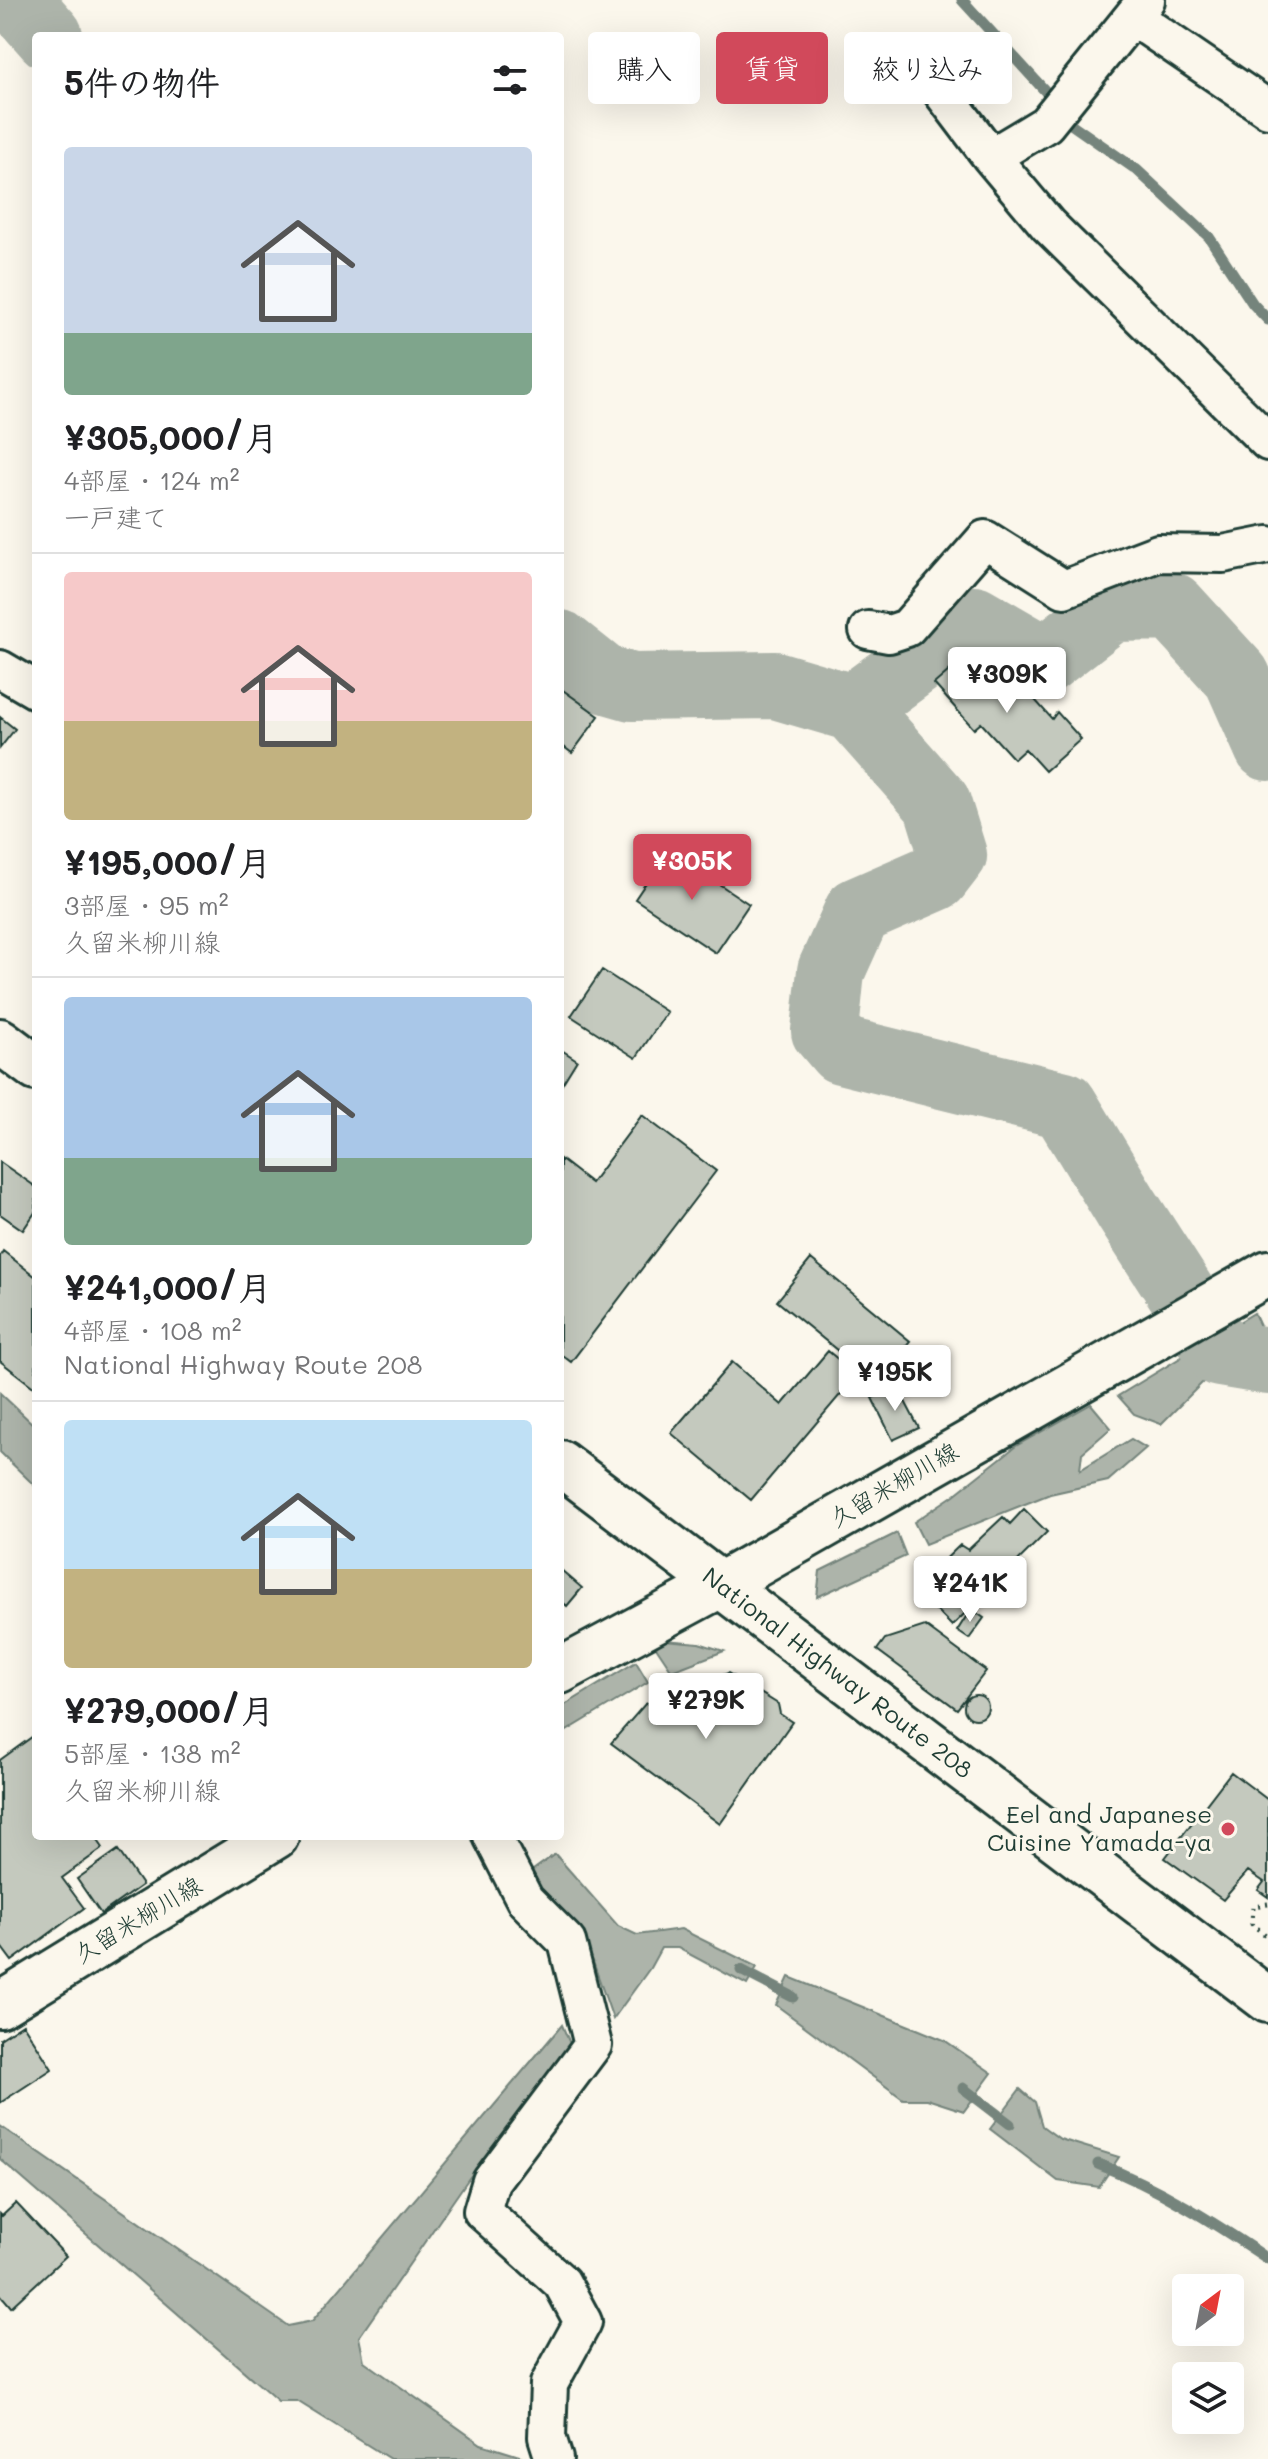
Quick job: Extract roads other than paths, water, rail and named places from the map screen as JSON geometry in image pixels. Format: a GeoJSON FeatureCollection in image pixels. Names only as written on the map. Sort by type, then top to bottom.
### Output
{"type":"FeatureCollection","features":[{"type":"Feature","properties":{"kind":"main road"},"geometry":{"type":"LineString","coordinates":[[0,1041],[32,1065]]}},
{"type":"Feature","properties":{"kind":"main road","name":"久留米柳川線"},"geometry":{"type":"LineString","coordinates":[[564,1669],[722,1584],[1264,1276]]}},
{"type":"Feature","properties":{"kind":"main road","name":"National Highway Route 208"},"geometry":{"type":"LineString","coordinates":[[564,1466],[1268,2000]]}},
{"type":"Feature","properties":{"kind":"main road","name":"久留米柳川線"},"geometry":{"type":"LineString","coordinates":[[0,2005],[269,1840]]}},
{"type":"Feature","properties":{"kind":"street"},"geometry":{"type":"LineString","coordinates":[[991,157],[1046,124],[1140,8],[1268,109]]}},
{"type":"Feature","properties":{"kind":"street"},"geometry":{"type":"LineString","coordinates":[[951,104],[1048,225],[1268,442]]}},
{"type":"Feature","properties":{"kind":"street"},"geometry":{"type":"LineString","coordinates":[[868,630],[889,634],[907,628],[985,539],[1064,589],[1158,553],[1223,554],[1268,545]]}},
{"type":"Feature","properties":{"kind":"street"},"geometry":{"type":"LineString","coordinates":[[0,669],[32,688]]}},
{"type":"Feature","properties":{"kind":"street"},"geometry":{"type":"LineString","coordinates":[[494,1840],[525,1900],[567,1942],[593,2045],[491,2181],[482,2211],[562,2283],[583,2322],[549,2384],[547,2437],[554,2459]]}},
{"type":"Feature","properties":{"kind":"waterway"},"geometry":{"type":"LineString","coordinates":[[17,0],[45,32]]}},
{"type":"Feature","properties":{"kind":"waterway"},"geometry":{"type":"LineString","coordinates":[[962,0],[1047,93]]}},
{"type":"Feature","properties":{"kind":"waterway"},"geometry":{"type":"LineString","coordinates":[[1071,124],[1137,170],[1209,237],[1253,304],[1268,320]]}},
{"type":"Feature","properties":{"kind":"waterway"},"geometry":{"type":"LineString","coordinates":[[853,708],[974,619],[1045,660],[1112,608],[1173,607],[1237,677],[1268,747]]}},
{"type":"Feature","properties":{"kind":"waterway"},"geometry":{"type":"LineString","coordinates":[[564,647],[604,679],[632,687],[775,685],[853,708],[937,803],[953,855],[936,877],[858,911],[831,971],[825,1031],[841,1050],[1064,1105],[1220,1353],[1268,1361]]}},
{"type":"Feature","properties":{"kind":"waterway"},"geometry":{"type":"LineString","coordinates":[[741,1970],[793,1997]]}},
{"type":"Feature","properties":{"kind":"waterway"},"geometry":{"type":"LineString","coordinates":[[963,2088],[1010,2124]]}},
{"type":"Feature","properties":{"kind":"waterway"},"geometry":{"type":"LineString","coordinates":[[1098,2164],[1186,2207],[1268,2259]]}},
{"type":"Feature","properties":{"kind":"place","name":"Eel and Japanese Cuisine Yamada-ya"},"geometry":{"type":"Point","coordinates":[1228,1829]}}]}
